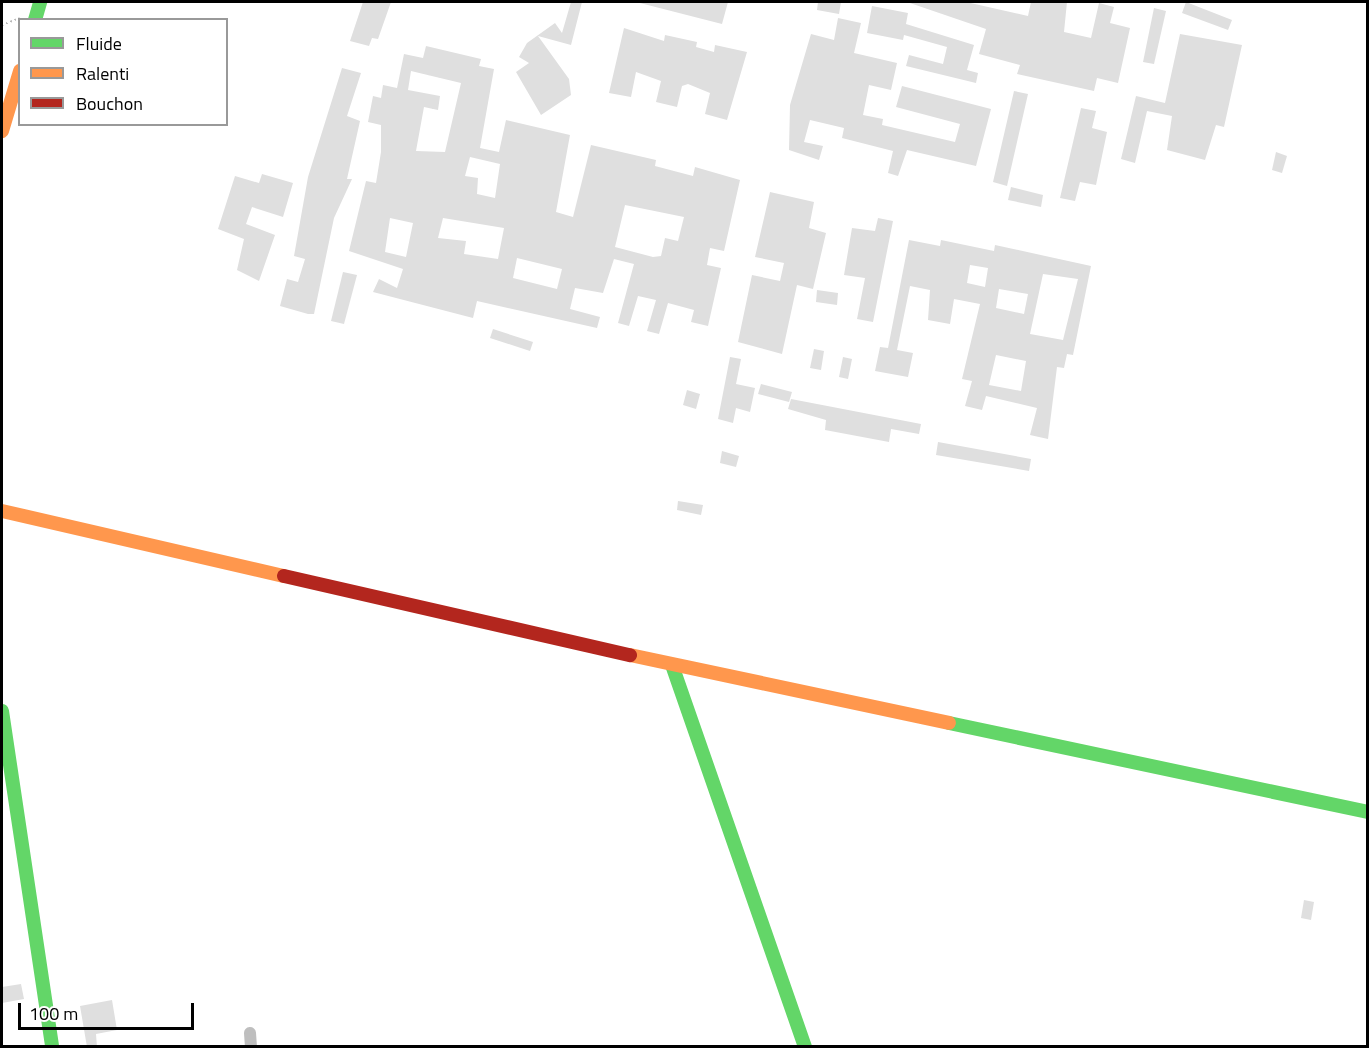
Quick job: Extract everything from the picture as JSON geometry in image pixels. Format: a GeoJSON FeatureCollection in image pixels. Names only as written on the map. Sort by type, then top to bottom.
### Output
{"type":"FeatureCollection","features":[{"type":"Feature","properties":{"kind":"main road"},"geometry":{"type":"LineString","coordinates":[[2,131],[18,78]]}},
{"type":"Feature","properties":{"kind":"main road"},"geometry":{"type":"LineString","coordinates":[[2,511],[672,665],[1368,812]]}},
{"type":"Feature","properties":{"kind":"main road"},"geometry":{"type":"LineString","coordinates":[[672,665],[805,1047]]}},
{"type":"Feature","properties":{"kind":"main road"},"geometry":{"type":"LineString","coordinates":[[2,711],[52,1047]]}},
{"type":"Feature","properties":{"kind":"street"},"geometry":{"type":"LineString","coordinates":[[250,1033],[251,1047]]}},
{"type":"Feature","properties":{"kind":"path"},"geometry":{"type":"LineString","coordinates":[[20,18],[37,11]]}},
{"type":"Feature","properties":{"kind":"path"},"geometry":{"type":"LineString","coordinates":[[2,25],[18,19]]}},
{"type":"Feature","properties":{"kind":"building"},"geometry":{"type":"Polygon","coordinates":[[[363,2],[391,2],[378,39],[372,38],[369,46],[350,41],[363,2]]]}},
{"type":"Feature","properties":{"kind":"building"},"geometry":{"type":"Polygon","coordinates":[[[571,2],[582,2],[571,45],[538,36],[569,79],[571,95],[541,115],[516,72],[529,63],[519,57],[527,43],[555,23],[562,33],[571,2]]]}},
{"type":"Feature","properties":{"kind":"building"},"geometry":{"type":"Polygon","coordinates":[[[636,2],[728,2],[722,24],[636,2]]]}},
{"type":"Feature","properties":{"kind":"building"},"geometry":{"type":"Polygon","coordinates":[[[818,2],[841,2],[839,14],[817,10],[818,2]]]}},
{"type":"Feature","properties":{"kind":"building"},"geometry":{"type":"Polygon","coordinates":[[[907,2],[966,2],[1028,16],[1031,2],[1067,2],[1064,32],[1091,38],[1099,3],[1114,7],[1110,23],[1130,28],[1118,83],[1097,78],[1094,91],[1017,74],[1020,65],[979,54],[986,29],[907,2]]]}},
{"type":"Feature","properties":{"kind":"building"},"geometry":{"type":"Polygon","coordinates":[[[1186,2],[1232,20],[1228,30],[1182,13],[1186,2]]]}},
{"type":"Feature","properties":{"kind":"building"},"geometry":{"type":"Polygon","coordinates":[[[872,6],[908,13],[906,24],[974,45],[967,70],[978,73],[976,83],[906,66],[909,55],[943,64],[947,47],[904,35],[903,40],[867,33],[872,6]]]}},
{"type":"Feature","properties":{"kind":"building"},"geometry":{"type":"Polygon","coordinates":[[[1154,8],[1166,11],[1154,64],[1143,62],[1154,8]]]}},
{"type":"Feature","properties":{"kind":"building"},"geometry":{"type":"Polygon","coordinates":[[[838,18],[861,23],[854,53],[897,63],[891,90],[869,85],[863,115],[883,119],[882,125],[955,142],[960,124],[896,107],[902,86],[991,109],[976,166],[907,150],[898,176],[888,173],[893,151],[842,138],[844,128],[810,120],[804,142],[823,146],[819,160],[789,150],[790,105],[811,34],[834,40],[838,18]]]}},
{"type":"Feature","properties":{"kind":"building"},"geometry":{"type":"Polygon","coordinates":[[[624,28],[664,41],[665,35],[697,42],[696,47],[714,52],[715,45],[747,52],[727,120],[705,114],[710,93],[688,84],[682,86],[677,107],[656,102],[661,81],[636,72],[631,97],[609,93],[624,28]]]}},
{"type":"Feature","properties":{"kind":"building"},"geometry":{"type":"Polygon","coordinates":[[[1180,34],[1242,45],[1224,127],[1216,125],[1205,160],[1167,150],[1172,116],[1147,111],[1135,163],[1121,159],[1136,96],[1165,103],[1180,34]]]}},
{"type":"Feature","properties":{"kind":"building"},"geometry":{"type":"Polygon","coordinates":[[[426,46],[481,59],[479,66],[494,69],[480,148],[499,152],[506,120],[570,135],[556,212],[573,217],[591,145],[656,160],[655,166],[693,176],[695,167],[740,180],[724,251],[710,248],[707,265],[721,268],[708,326],[691,322],[694,310],[668,303],[659,334],[647,331],[656,300],[638,296],[629,326],[618,323],[634,264],[614,259],[603,293],[575,288],[570,309],[600,317],[597,328],[477,301],[473,318],[373,292],[379,279],[397,288],[403,269],[349,251],[366,181],[376,183],[381,152],[381,125],[368,122],[373,96],[381,98],[383,85],[397,88],[404,54],[423,58],[426,46]],[[411,71],[408,90],[440,96],[438,110],[424,107],[416,151],[445,152],[461,83],[411,71]],[[470,157],[465,176],[478,178],[477,194],[495,198],[500,164],[470,157]],[[625,205],[615,247],[653,257],[661,256],[665,238],[678,241],[684,217],[625,205]],[[390,218],[385,252],[406,257],[413,223],[390,218]],[[443,218],[438,238],[466,241],[464,254],[498,259],[504,228],[443,218]],[[517,258],[513,278],[557,289],[562,269],[517,258]]]}},
{"type":"Feature","properties":{"kind":"building"},"geometry":{"type":"Polygon","coordinates":[[[342,68],[361,73],[347,116],[360,121],[347,179],[352,179],[334,218],[314,314],[308,314],[280,306],[287,279],[298,282],[305,259],[294,256],[308,177],[342,68]]]}},
{"type":"Feature","properties":{"kind":"building"},"geometry":{"type":"Polygon","coordinates":[[[1014,91],[1028,94],[1007,186],[993,182],[1014,91]]]}},
{"type":"Feature","properties":{"kind":"building"},"geometry":{"type":"Polygon","coordinates":[[[1081,108],[1096,111],[1092,128],[1107,132],[1096,185],[1080,182],[1075,201],[1060,198],[1081,108]]]}},
{"type":"Feature","properties":{"kind":"building"},"geometry":{"type":"Polygon","coordinates":[[[1276,152],[1287,156],[1282,173],[1272,170],[1276,152]]]}},
{"type":"Feature","properties":{"kind":"building"},"geometry":{"type":"Polygon","coordinates":[[[262,174],[293,183],[283,217],[252,207],[246,224],[275,235],[259,281],[237,270],[244,239],[218,229],[235,176],[259,183],[262,174]]]}},
{"type":"Feature","properties":{"kind":"building"},"geometry":{"type":"Polygon","coordinates":[[[1011,187],[1043,195],[1041,207],[1008,200],[1011,187]]]}},
{"type":"Feature","properties":{"kind":"building"},"geometry":{"type":"Polygon","coordinates":[[[770,192],[814,202],[809,228],[826,233],[813,289],[797,285],[782,354],[738,342],[752,275],[780,281],[784,263],[755,257],[770,192]]]}},
{"type":"Feature","properties":{"kind":"building"},"geometry":{"type":"Polygon","coordinates":[[[878,218],[893,221],[873,322],[857,319],[865,278],[844,275],[852,228],[875,231],[878,218]]]}},
{"type":"Feature","properties":{"kind":"building"},"geometry":{"type":"Polygon","coordinates":[[[909,240],[940,246],[941,240],[994,251],[995,245],[1091,266],[1073,355],[1067,354],[1064,368],[1057,367],[1048,439],[1030,435],[1037,408],[986,396],[982,410],[965,406],[972,381],[962,379],[980,304],[954,299],[950,324],[928,320],[930,290],[910,286],[897,350],[913,353],[908,377],[875,371],[880,347],[888,348],[909,240]],[[970,265],[967,283],[985,287],[988,268],[970,265]],[[1043,274],[1030,334],[1063,340],[1078,279],[1043,274]],[[999,289],[996,308],[1024,314],[1028,294],[999,289]],[[996,355],[989,385],[1021,391],[1026,361],[996,355]]]}},
{"type":"Feature","properties":{"kind":"building"},"geometry":{"type":"Polygon","coordinates":[[[343,272],[357,275],[344,324],[331,321],[343,272]]]}},
{"type":"Feature","properties":{"kind":"building"},"geometry":{"type":"Polygon","coordinates":[[[817,290],[838,293],[837,305],[816,302],[817,290]]]}},
{"type":"Feature","properties":{"kind":"building"},"geometry":{"type":"Polygon","coordinates":[[[493,329],[533,342],[530,351],[490,338],[493,329]]]}},
{"type":"Feature","properties":{"kind":"building"},"geometry":{"type":"Polygon","coordinates":[[[814,349],[824,351],[821,370],[810,368],[814,349]]]}},
{"type":"Feature","properties":{"kind":"building"},"geometry":{"type":"Polygon","coordinates":[[[730,357],[741,359],[736,384],[755,388],[750,412],[736,408],[733,423],[718,419],[730,357]]]}},
{"type":"Feature","properties":{"kind":"building"},"geometry":{"type":"Polygon","coordinates":[[[843,357],[852,359],[848,379],[839,377],[843,357]]]}},
{"type":"Feature","properties":{"kind":"building"},"geometry":{"type":"Polygon","coordinates":[[[761,384],[792,392],[789,402],[758,394],[761,384]]]}},
{"type":"Feature","properties":{"kind":"building"},"geometry":{"type":"Polygon","coordinates":[[[687,390],[700,394],[696,409],[683,405],[687,390]]]}},
{"type":"Feature","properties":{"kind":"building"},"geometry":{"type":"Polygon","coordinates":[[[791,399],[921,424],[919,434],[891,429],[889,442],[825,430],[826,420],[788,409],[791,399]]]}},
{"type":"Feature","properties":{"kind":"building"},"geometry":{"type":"Polygon","coordinates":[[[938,442],[1031,459],[1029,471],[936,455],[938,442]]]}},
{"type":"Feature","properties":{"kind":"building"},"geometry":{"type":"Polygon","coordinates":[[[722,451],[739,456],[736,467],[720,463],[722,451]]]}},
{"type":"Feature","properties":{"kind":"building"},"geometry":{"type":"Polygon","coordinates":[[[678,501],[703,505],[701,515],[677,510],[678,501]]]}},
{"type":"Feature","properties":{"kind":"building"},"geometry":{"type":"Polygon","coordinates":[[[1304,900],[1314,902],[1311,920],[1301,918],[1304,900]]]}},
{"type":"Feature","properties":{"kind":"building"},"geometry":{"type":"Polygon","coordinates":[[[21,984],[24,999],[2,1003],[2,987],[21,984]]]}},
{"type":"Feature","properties":{"kind":"building"},"geometry":{"type":"Polygon","coordinates":[[[112,1000],[117,1030],[96,1034],[97,1047],[87,1047],[80,1006],[112,1000]]]}},
{"type":"Feature","properties":{"kind":"traffic: fast"},"geometry":{"type":"LineString","coordinates":[[36,18],[40,2]]}},
{"type":"Feature","properties":{"kind":"traffic: fast"},"geometry":{"type":"LineString","coordinates":[[672,665],[805,1046]]}},
{"type":"Feature","properties":{"kind":"traffic: fast"},"geometry":{"type":"LineString","coordinates":[[2,711],[52,1046]]}},
{"type":"Feature","properties":{"kind":"traffic: fast"},"geometry":{"type":"LineString","coordinates":[[949,723],[1368,812]]}},
{"type":"Feature","properties":{"kind":"traffic: slow"},"geometry":{"type":"LineString","coordinates":[[2,131],[18,78]]}},
{"type":"Feature","properties":{"kind":"traffic: slow"},"geometry":{"type":"LineString","coordinates":[[2,511],[284,576]]}},
{"type":"Feature","properties":{"kind":"traffic: slow"},"geometry":{"type":"LineString","coordinates":[[630,655],[949,723]]}},
{"type":"Feature","properties":{"kind":"traffic: jam"},"geometry":{"type":"LineString","coordinates":[[284,576],[630,655]]}}]}
